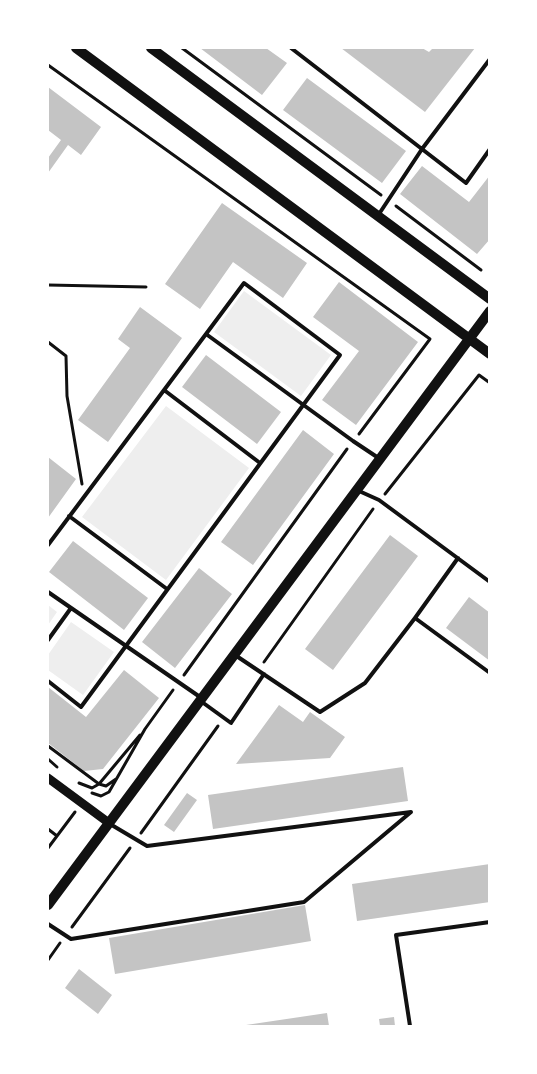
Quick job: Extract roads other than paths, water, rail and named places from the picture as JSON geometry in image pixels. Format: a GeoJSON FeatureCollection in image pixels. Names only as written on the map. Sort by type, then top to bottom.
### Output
{"type":"FeatureCollection","features":[{"type":"Feature","properties":{"kind":"main road"},"geometry":{"type":"LineString","coordinates":[[76,48],[490,354]]}},
{"type":"Feature","properties":{"kind":"main road"},"geometry":{"type":"LineString","coordinates":[[151,48],[490,299]]}},
{"type":"Feature","properties":{"kind":"main road"},"geometry":{"type":"LineString","coordinates":[[48,906],[490,311]]}},
{"type":"Feature","properties":{"kind":"street"},"geometry":{"type":"LineString","coordinates":[[48,778],[109,823]]}},
{"type":"Feature","properties":{"kind":"lane"},"geometry":{"type":"LineString","coordinates":[[291,48],[466,183],[490,149]]}},
{"type":"Feature","properties":{"kind":"lane"},"geometry":{"type":"LineString","coordinates":[[377,216],[422,150],[490,59]]}},
{"type":"Feature","properties":{"kind":"lane"},"geometry":{"type":"LineString","coordinates":[[48,545],[244,283],[340,355],[81,707],[48,681]]}},
{"type":"Feature","properties":{"kind":"lane"},"geometry":{"type":"LineString","coordinates":[[206,334],[380,459]]}},
{"type":"Feature","properties":{"kind":"lane"},"geometry":{"type":"LineString","coordinates":[[164,390],[260,463]]}},
{"type":"Feature","properties":{"kind":"lane"},"geometry":{"type":"LineString","coordinates":[[357,490],[379,500],[490,582]]}},
{"type":"Feature","properties":{"kind":"lane"},"geometry":{"type":"LineString","coordinates":[[69,516],[167,589]]}},
{"type":"Feature","properties":{"kind":"lane"},"geometry":{"type":"LineString","coordinates":[[235,655],[320,712],[365,683],[458,558]]}},
{"type":"Feature","properties":{"kind":"lane"},"geometry":{"type":"LineString","coordinates":[[48,592],[180,682],[231,723],[264,674]]}},
{"type":"Feature","properties":{"kind":"lane"},"geometry":{"type":"LineString","coordinates":[[48,640],[70,608]]}},
{"type":"Feature","properties":{"kind":"lane"},"geometry":{"type":"LineString","coordinates":[[415,618],[490,673]]}},
{"type":"Feature","properties":{"kind":"lane"},"geometry":{"type":"LineString","coordinates":[[48,924],[71,939],[304,902],[412,812],[147,846],[109,823]]}},
{"type":"Feature","properties":{"kind":"lane"},"geometry":{"type":"LineString","coordinates":[[410,1026],[396,935],[490,922]]}}]}
